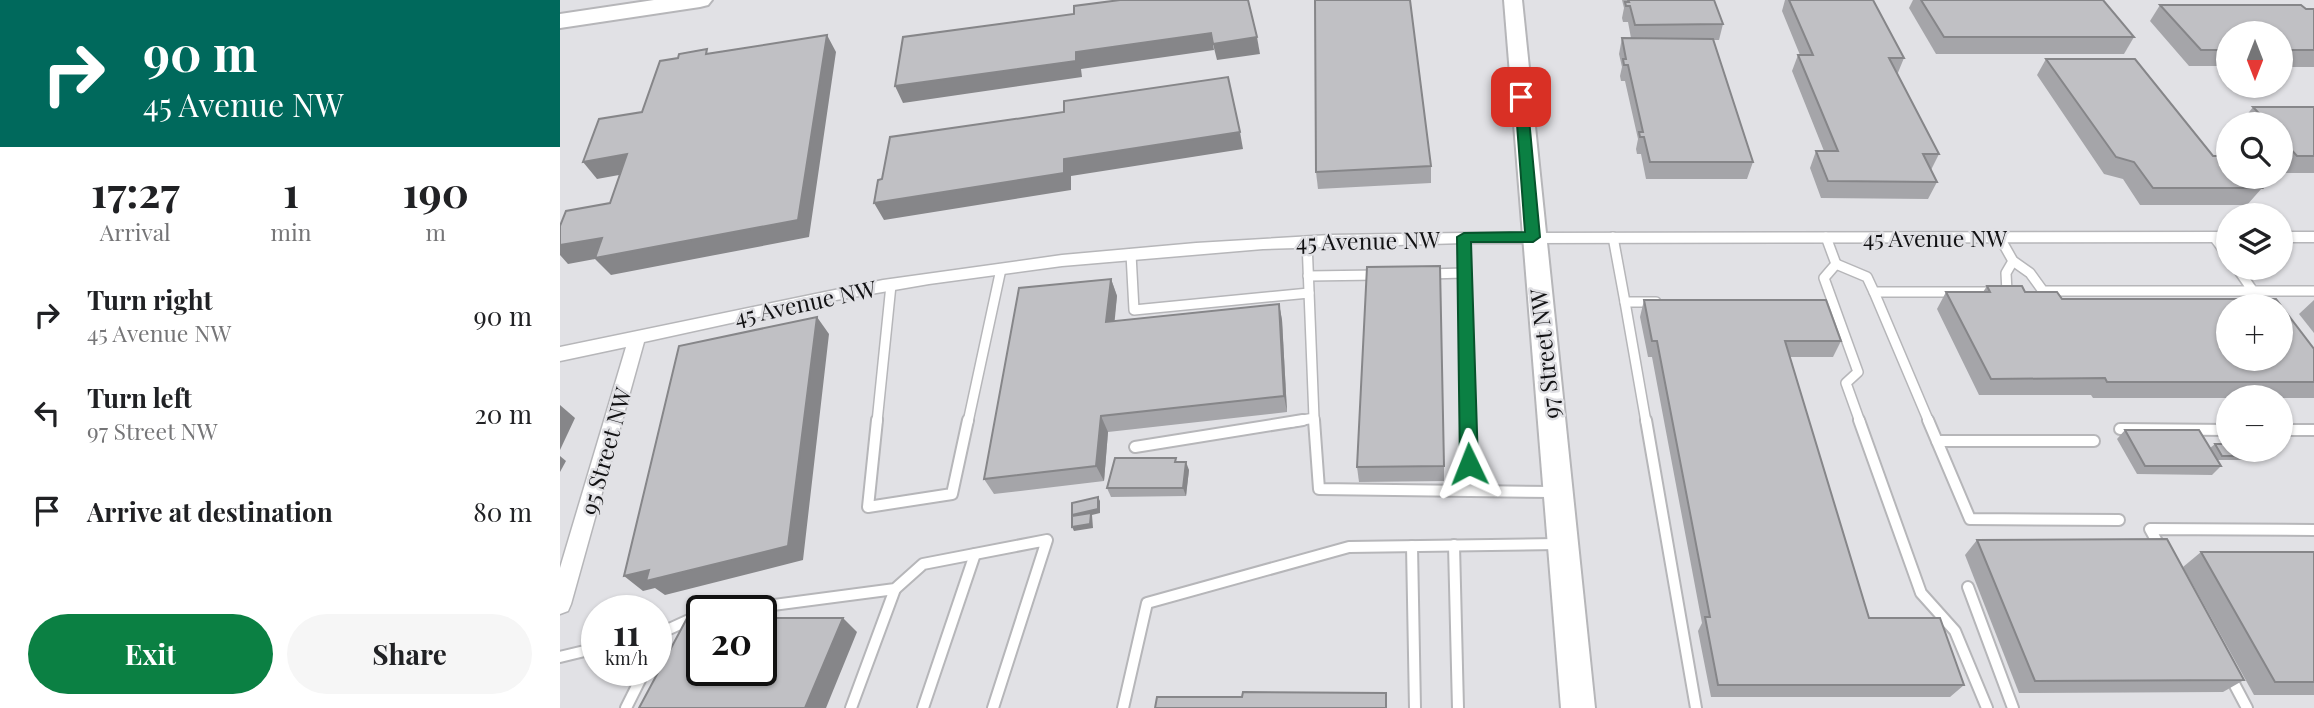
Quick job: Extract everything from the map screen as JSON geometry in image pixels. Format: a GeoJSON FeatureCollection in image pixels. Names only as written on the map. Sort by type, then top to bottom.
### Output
{"type":"FeatureCollection","features":[{"type":"Feature","properties":{"kind":"highway"},"geometry":{"type":"LineString","coordinates":[[560,4],[590,0]]}},
{"type":"Feature","properties":{"kind":"highway"},"geometry":{"type":"LineString","coordinates":[[560,21],[700,0]]}},
{"type":"Feature","properties":{"kind":"street","name":"97 Street NW"},"geometry":{"type":"LineString","coordinates":[[1513,0],[1577,708]]}},
{"type":"Feature","properties":{"kind":"street","name":"45 Avenue NW"},"geometry":{"type":"LineString","coordinates":[[560,354],[891,285],[1131,254],[1307,241],[1464,237],[2216,237]]}},
{"type":"Feature","properties":{"kind":"street"},"geometry":{"type":"LineString","coordinates":[[2293,237],[2314,237]]}},
{"type":"Feature","properties":{"kind":"street","name":"95 Street NW"},"geometry":{"type":"LineString","coordinates":[[560,604],[637,338]]}},
{"type":"Feature","properties":{"kind":"lane"},"geometry":{"type":"LineString","coordinates":[[1464,237],[1470,491]]}},
{"type":"Feature","properties":{"kind":"lane"},"geometry":{"type":"LineString","coordinates":[[1613,237],[1696,708]]}},
{"type":"Feature","properties":{"kind":"lane"},"geometry":{"type":"LineString","coordinates":[[1826,237],[1836,264],[1867,277],[1970,519],[2119,520]]}},
{"type":"Feature","properties":{"kind":"lane"},"geometry":{"type":"LineString","coordinates":[[2000,238],[2014,261],[2031,273],[2043,291],[2314,291]]}},
{"type":"Feature","properties":{"kind":"lane"},"geometry":{"type":"LineString","coordinates":[[1307,241],[1319,489],[1558,492]]}},
{"type":"Feature","properties":{"kind":"lane"},"geometry":{"type":"LineString","coordinates":[[1131,254],[1134,310],[1309,293]]}},
{"type":"Feature","properties":{"kind":"lane"},"geometry":{"type":"LineString","coordinates":[[1874,292],[2007,292],[2006,273],[2014,261]]}},
{"type":"Feature","properties":{"kind":"lane"},"geometry":{"type":"LineString","coordinates":[[1836,264],[1824,278],[1858,372],[1846,383],[1921,593],[1955,631],[1987,708]]}},
{"type":"Feature","properties":{"kind":"lane"},"geometry":{"type":"LineString","coordinates":[[891,285],[868,507],[952,494],[1001,269]]}},
{"type":"Feature","properties":{"kind":"lane"},"geometry":{"type":"LineString","coordinates":[[1424,274],[1463,273]]}},
{"type":"Feature","properties":{"kind":"lane"},"geometry":{"type":"LineString","coordinates":[[1308,276],[1385,275]]}},
{"type":"Feature","properties":{"kind":"lane"},"geometry":{"type":"LineString","coordinates":[[2245,280],[2256,294]]}},
{"type":"Feature","properties":{"kind":"lane"},"geometry":{"type":"LineString","coordinates":[[1625,302],[1667,302]]}},
{"type":"Feature","properties":{"kind":"lane"},"geometry":{"type":"LineString","coordinates":[[1819,302],[1832,302]]}},
{"type":"Feature","properties":{"kind":"lane"},"geometry":{"type":"LineString","coordinates":[[1135,447],[1314,418]]}},
{"type":"Feature","properties":{"kind":"lane"},"geometry":{"type":"LineString","coordinates":[[2120,429],[2216,430]]}},
{"type":"Feature","properties":{"kind":"lane"},"geometry":{"type":"LineString","coordinates":[[2293,430],[2314,430]]}},
{"type":"Feature","properties":{"kind":"lane"},"geometry":{"type":"LineString","coordinates":[[1937,441],[2094,441]]}},
{"type":"Feature","properties":{"kind":"lane"},"geometry":{"type":"LineString","coordinates":[[2163,553],[2150,530],[2314,530]]}},
{"type":"Feature","properties":{"kind":"lane"},"geometry":{"type":"LineString","coordinates":[[851,708],[895,589],[923,564],[1047,540],[993,708]]}},
{"type":"Feature","properties":{"kind":"lane"},"geometry":{"type":"LineString","coordinates":[[1123,708],[1147,603],[1349,547],[1563,544]]}},
{"type":"Feature","properties":{"kind":"lane"},"geometry":{"type":"LineString","coordinates":[[1454,545],[1458,708]]}},
{"type":"Feature","properties":{"kind":"lane"},"geometry":{"type":"LineString","coordinates":[[1412,546],[1415,708]]}},
{"type":"Feature","properties":{"kind":"lane"},"geometry":{"type":"LineString","coordinates":[[923,708],[975,554]]}},
{"type":"Feature","properties":{"kind":"lane"},"geometry":{"type":"LineString","coordinates":[[1968,587],[2013,708]]}},
{"type":"Feature","properties":{"kind":"lane"},"geometry":{"type":"LineString","coordinates":[[777,605],[895,589]]}},
{"type":"Feature","properties":{"kind":"lane"},"geometry":{"type":"LineString","coordinates":[[560,657],[581,652]]}},
{"type":"Feature","properties":{"kind":"lane"},"geometry":{"type":"LineString","coordinates":[[2221,660],[2247,708]]}},
{"type":"Feature","properties":{"kind":"lane"},"geometry":{"type":"LineString","coordinates":[[626,708],[637,686]]}},
{"type":"Feature","properties":{"kind":"building"},"geometry":{"type":"Polygon","coordinates":[[[1120,0],[1248,0],[1257,37],[1213,44],[1211,33],[1076,52],[1076,61],[895,86],[903,37],[1074,14],[1074,6],[1120,0]]]}},
{"type":"Feature","properties":{"kind":"building"},"geometry":{"type":"Polygon","coordinates":[[[1315,0],[1410,0],[1431,166],[1316,172],[1315,0]]]}},
{"type":"Feature","properties":{"kind":"building"},"geometry":{"type":"Polygon","coordinates":[[[1628,0],[1714,0],[1723,24],[1635,25],[1630,6],[1626,6],[1625,2],[1629,2],[1628,0]]]}},
{"type":"Feature","properties":{"kind":"building"},"geometry":{"type":"Polygon","coordinates":[[[1789,0],[1873,0],[1904,58],[1889,58],[1939,154],[1923,154],[1937,182],[1828,181],[1816,151],[1838,151],[1798,55],[1813,55],[1789,0]]]}},
{"type":"Feature","properties":{"kind":"building"},"geometry":{"type":"Polygon","coordinates":[[[1921,0],[2103,0],[2134,37],[1944,37],[1921,0]]]}},
{"type":"Feature","properties":{"kind":"building"},"geometry":{"type":"Polygon","coordinates":[[[2160,5],[2301,5],[2306,9],[2314,9],[2314,50],[2293,50],[2293,21],[2216,21],[2216,50],[2201,50],[2160,5]]]}},
{"type":"Feature","properties":{"kind":"building"},"geometry":{"type":"Polygon","coordinates":[[[827,35],[798,220],[595,258],[602,238],[560,245],[560,226],[566,211],[610,203],[627,154],[583,162],[599,119],[642,112],[660,61],[707,49],[706,54],[827,35]]]}},
{"type":"Feature","properties":{"kind":"building"},"geometry":{"type":"Polygon","coordinates":[[[1622,38],[1713,39],[1753,162],[1650,162],[1644,137],[1640,137],[1639,132],[1643,132],[1628,65],[1624,65],[1623,59],[1626,59],[1622,38]]]}},
{"type":"Feature","properties":{"kind":"building"},"geometry":{"type":"Polygon","coordinates":[[[2046,59],[2135,59],[2213,156],[2216,156],[2216,188],[2153,188],[2134,162],[2116,157],[2046,59]]]}},
{"type":"Feature","properties":{"kind":"building"},"geometry":{"type":"Polygon","coordinates":[[[1228,77],[1240,132],[1064,159],[1064,173],[874,203],[878,180],[882,179],[890,137],[1064,112],[1064,101],[1228,77]]]}},
{"type":"Feature","properties":{"kind":"building"},"geometry":{"type":"Polygon","coordinates":[[[2253,107],[2314,107],[2314,156],[2297,156],[2293,152],[2293,112],[2258,112],[2253,107]]]}},
{"type":"Feature","properties":{"kind":"building"},"geometry":{"type":"Polygon","coordinates":[[[1440,266],[1444,466],[1357,467],[1367,267],[1440,266]]]}},
{"type":"Feature","properties":{"kind":"building"},"geometry":{"type":"Polygon","coordinates":[[[1111,279],[1106,322],[1279,304],[1284,396],[1101,416],[1096,466],[984,479],[1019,288],[1111,279]]]}},
{"type":"Feature","properties":{"kind":"building"},"geometry":{"type":"Polygon","coordinates":[[[1987,286],[2022,286],[2025,292],[2057,292],[2062,299],[2216,299],[2216,371],[2293,371],[2293,321],[2314,349],[2314,382],[1991,379],[1946,292],[1990,292],[1987,286]]]}},
{"type":"Feature","properties":{"kind":"building"},"geometry":{"type":"Polygon","coordinates":[[[1644,300],[1826,300],[1841,341],[1785,341],[1869,618],[1940,618],[1964,685],[1718,685],[1705,617],[1710,617],[1657,341],[1652,341],[1644,300]]]}},
{"type":"Feature","properties":{"kind":"building"},"geometry":{"type":"Polygon","coordinates":[[[817,317],[788,546],[646,581],[649,570],[624,576],[679,346],[817,317]]]}},
{"type":"Feature","properties":{"kind":"building"},"geometry":{"type":"Polygon","coordinates":[[[2125,430],[2199,430],[2216,462],[2221,466],[2145,466],[2125,430]]]}},
{"type":"Feature","properties":{"kind":"building"},"geometry":{"type":"Polygon","coordinates":[[[1115,458],[1176,458],[1175,462],[1186,462],[1183,488],[1107,488],[1115,458]]]}},
{"type":"Feature","properties":{"kind":"building"},"geometry":{"type":"Polygon","coordinates":[[[1098,497],[1098,509],[1072,515],[1072,503],[1098,497]]]}},
{"type":"Feature","properties":{"kind":"building"},"geometry":{"type":"Polygon","coordinates":[[[1091,513],[1090,524],[1072,527],[1072,516],[1091,513]]]}},
{"type":"Feature","properties":{"kind":"building"},"geometry":{"type":"Polygon","coordinates":[[[2167,539],[2244,680],[2035,681],[1977,540],[2167,539]]]}},
{"type":"Feature","properties":{"kind":"building"},"geometry":{"type":"Polygon","coordinates":[[[2201,552],[2314,552],[2314,682],[2275,682],[2201,552]]]}},
{"type":"Feature","properties":{"kind":"building"},"geometry":{"type":"Polygon","coordinates":[[[777,618],[843,618],[805,708],[639,708],[651,686],[672,686],[672,646],[686,620],[686,686],[777,686],[777,618]]]}},
{"type":"Feature","properties":{"kind":"building"},"geometry":{"type":"Polygon","coordinates":[[[1243,692],[1386,693],[1386,708],[1155,708],[1157,697],[1242,697],[1243,692]]]}},
{"type":"Feature","properties":{"kind":"route"},"geometry":{"type":"LineString","coordinates":[[1469,464],[1464,237],[1533,237],[1521,97]]}}]}
